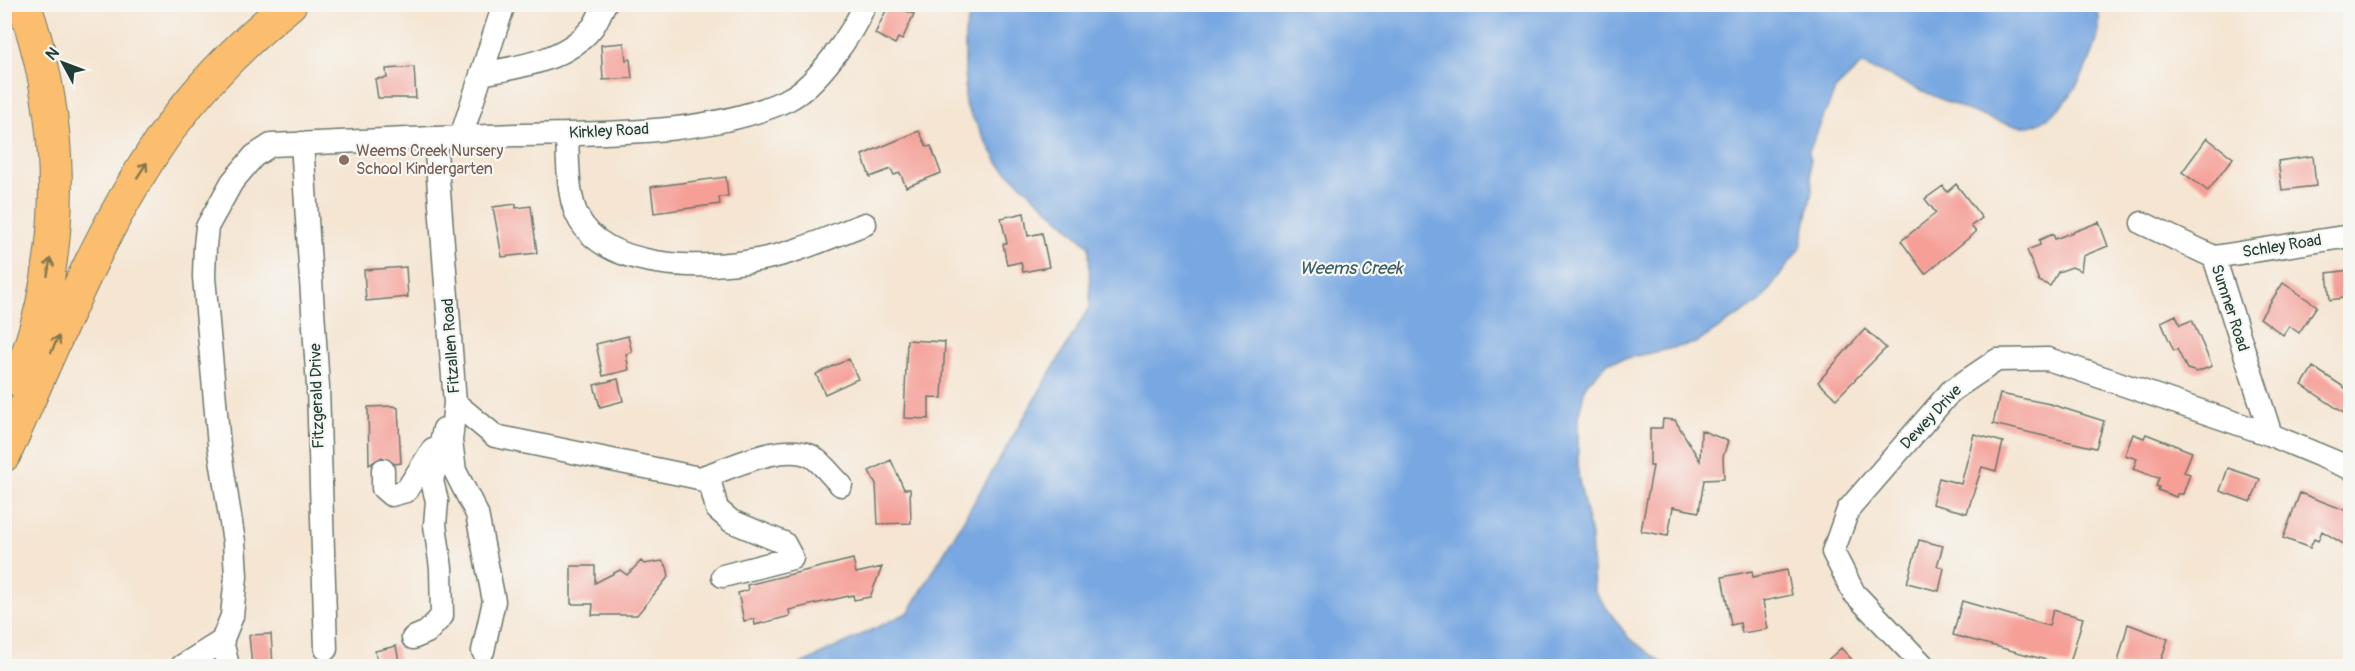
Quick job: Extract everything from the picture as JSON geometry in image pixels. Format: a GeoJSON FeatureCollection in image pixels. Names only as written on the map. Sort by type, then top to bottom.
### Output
{"type":"FeatureCollection","features":[{"type":"Feature","properties":{"kind":"highway"},"geometry":{"type":"LineString","coordinates":[[4,424],[42,306],[52,247],[56,186],[53,124],[38,44],[24,4]]}},
{"type":"Feature","properties":{"kind":"highway"},"geometry":{"type":"LineString","coordinates":[[4,455],[96,256],[136,180],[173,124],[216,72],[290,4]]}},
{"type":"Feature","properties":{"kind":"street"},"geometry":{"type":"LineString","coordinates":[[461,137],[504,4]]}},
{"type":"Feature","properties":{"kind":"street"},"geometry":{"type":"LineString","coordinates":[[481,74],[525,66],[562,53],[591,30],[604,4]]}},
{"type":"Feature","properties":{"kind":"street","name":"Kirkley Road"},"geometry":{"type":"LineString","coordinates":[[222,641],[232,616],[236,576],[234,542],[219,446],[204,277],[207,227],[232,182],[254,156],[271,145],[567,134],[695,126],[746,115],[791,98],[817,75],[842,47],[865,4]]}},
{"type":"Feature","properties":{"kind":"street"},"geometry":{"type":"LineString","coordinates":[[567,134],[572,198],[577,216],[596,239],[626,255],[708,266],[757,261],[865,224]]}},
{"type":"Feature","properties":{"kind":"street","name":"Fitzallen Road"},"geometry":{"type":"LineString","coordinates":[[435,138],[455,403],[495,436],[699,478]]}},
{"type":"Feature","properties":{"kind":"street","name":"Fitzgerald Drive"},"geometry":{"type":"LineString","coordinates":[[302,143],[318,387],[326,649]]}},
{"type":"Feature","properties":{"kind":"street","name":"Sumner Road"},"geometry":{"type":"LineString","coordinates":[[2142,223],[2214,257],[2271,435]]}},
{"type":"Feature","properties":{"kind":"street","name":"Schley Road"},"geometry":{"type":"LineString","coordinates":[[2214,257],[2350,236]]}},
{"type":"Feature","properties":{"kind":"street","name":"Dewey Drive"},"geometry":{"type":"LineString","coordinates":[[1924,666],[1854,593],[1833,552],[1848,510],[1951,391],[1997,360],[2048,359],[2271,435],[2350,468]]}},
{"type":"Feature","properties":{"kind":"street"},"geometry":{"type":"LineString","coordinates":[[383,470],[383,488],[391,495],[406,491],[442,432],[455,403]]}},
{"type":"Feature","properties":{"kind":"street"},"geometry":{"type":"LineString","coordinates":[[455,403],[451,441],[455,471],[477,514],[494,602],[483,651]]}},
{"type":"Feature","properties":{"kind":"street"},"geometry":{"type":"LineString","coordinates":[[413,638],[427,632],[442,616],[441,568],[435,525],[437,501],[432,481],[442,432]]}},
{"type":"Feature","properties":{"kind":"street"},"geometry":{"type":"LineString","coordinates":[[699,478],[766,454],[789,453],[810,456],[841,485]]}},
{"type":"Feature","properties":{"kind":"street"},"geometry":{"type":"LineString","coordinates":[[699,478],[711,486],[717,509],[731,521],[784,543],[792,558],[723,576]]}},
{"type":"Feature","properties":{"kind":"street"},"geometry":{"type":"LineString","coordinates":[[182,666],[222,641],[228,666]]}},
{"type":"Feature","properties":{"kind":"water","name":"Weems Creek"},"geometry":{"type":"Polygon","coordinates":[[[2096,4],[2099,31],[2094,49],[2074,89],[2056,111],[2033,125],[2019,126],[1975,113],[1861,65],[1835,90],[1809,151],[1812,190],[1801,247],[1761,301],[1696,343],[1609,362],[1586,384],[1578,417],[1578,476],[1591,536],[1594,591],[1628,637],[1666,666],[797,666],[909,612],[1090,306],[1089,246],[999,164],[965,104],[965,32],[973,5],[2096,4]]]}},
{"type":"Feature","properties":{"kind":"building"},"geometry":{"type":"Polygon","coordinates":[[[889,4],[914,14],[902,40],[898,38],[895,44],[875,34],[889,4]]]}},
{"type":"Feature","properties":{"kind":"building"},"geometry":{"type":"Polygon","coordinates":[[[624,43],[626,60],[630,59],[632,78],[603,80],[601,45],[624,43]]]}},
{"type":"Feature","properties":{"kind":"building"},"geometry":{"type":"Polygon","coordinates":[[[414,67],[416,98],[378,98],[375,79],[387,78],[386,69],[414,67]]]}},
{"type":"Feature","properties":{"kind":"building"},"geometry":{"type":"Polygon","coordinates":[[[919,131],[927,147],[931,146],[941,173],[906,187],[900,173],[894,175],[891,169],[870,177],[862,155],[919,131]]]}},
{"type":"Feature","properties":{"kind":"building"},"geometry":{"type":"Polygon","coordinates":[[[2207,138],[2233,158],[2208,191],[2182,172],[2207,138]]]}},
{"type":"Feature","properties":{"kind":"building"},"geometry":{"type":"Polygon","coordinates":[[[2313,156],[2316,186],[2282,190],[2278,161],[2313,156]]]}},
{"type":"Feature","properties":{"kind":"building"},"geometry":{"type":"Polygon","coordinates":[[[726,177],[728,196],[719,197],[720,204],[654,213],[651,187],[726,177]]]}},
{"type":"Feature","properties":{"kind":"building"},"geometry":{"type":"Polygon","coordinates":[[[1956,184],[1982,218],[1971,226],[1976,232],[1925,274],[1901,241],[1936,213],[1925,199],[1943,186],[1947,192],[1956,184]]]}},
{"type":"Feature","properties":{"kind":"building"},"geometry":{"type":"Polygon","coordinates":[[[516,204],[516,208],[531,206],[537,253],[502,257],[493,207],[516,204]]]}},
{"type":"Feature","properties":{"kind":"building"},"geometry":{"type":"Polygon","coordinates":[[[1024,213],[1028,236],[1042,233],[1049,267],[1023,272],[1021,262],[1007,265],[1003,244],[1007,243],[1001,218],[1024,213]]]}},
{"type":"Feature","properties":{"kind":"building"},"geometry":{"type":"Polygon","coordinates":[[[2099,222],[2108,246],[2083,256],[2081,271],[2072,267],[2058,272],[2050,286],[2039,281],[2027,250],[2040,245],[2039,240],[2053,234],[2055,239],[2099,222]]]}},
{"type":"Feature","properties":{"kind":"building"},"geometry":{"type":"Polygon","coordinates":[[[406,267],[408,297],[366,301],[364,270],[406,267]]]}},
{"type":"Feature","properties":{"kind":"building"},"geometry":{"type":"Polygon","coordinates":[[[2350,270],[2350,297],[2330,300],[2327,273],[2350,270]]]}},
{"type":"Feature","properties":{"kind":"building"},"geometry":{"type":"Polygon","coordinates":[[[2283,283],[2317,306],[2299,333],[2289,326],[2283,335],[2260,318],[2283,283]]]}},
{"type":"Feature","properties":{"kind":"building"},"geometry":{"type":"Polygon","coordinates":[[[2176,315],[2180,325],[2192,320],[2212,366],[2197,372],[2187,369],[2177,349],[2174,351],[2161,322],[2176,315]]]}},
{"type":"Feature","properties":{"kind":"building"},"geometry":{"type":"Polygon","coordinates":[[[1865,329],[1886,348],[1836,399],[1818,382],[1865,329]]]}},
{"type":"Feature","properties":{"kind":"building"},"geometry":{"type":"Polygon","coordinates":[[[628,336],[632,352],[626,354],[629,370],[603,376],[596,344],[628,336]]]}},
{"type":"Feature","properties":{"kind":"building"},"geometry":{"type":"Polygon","coordinates":[[[907,340],[945,342],[942,398],[929,397],[929,419],[904,418],[907,340]]]}},
{"type":"Feature","properties":{"kind":"building"},"geometry":{"type":"Polygon","coordinates":[[[849,359],[858,379],[825,394],[816,374],[849,359]]]}},
{"type":"Feature","properties":{"kind":"building"},"geometry":{"type":"Polygon","coordinates":[[[2313,367],[2350,391],[2350,417],[2302,385],[2313,367]]]}},
{"type":"Feature","properties":{"kind":"building"},"geometry":{"type":"Polygon","coordinates":[[[618,379],[623,401],[600,407],[594,385],[618,379]]]}},
{"type":"Feature","properties":{"kind":"building"},"geometry":{"type":"Polygon","coordinates":[[[2000,394],[2050,404],[2104,421],[2096,448],[1993,424],[2000,394]]]}},
{"type":"Feature","properties":{"kind":"building"},"geometry":{"type":"Polygon","coordinates":[[[394,406],[398,408],[401,463],[395,464],[382,457],[369,465],[368,407],[394,406]]]}},
{"type":"Feature","properties":{"kind":"building"},"geometry":{"type":"Polygon","coordinates":[[[1663,419],[1675,420],[1700,461],[1701,430],[1728,441],[1723,457],[1724,479],[1704,480],[1699,512],[1673,507],[1668,536],[1641,531],[1653,466],[1650,466],[1650,428],[1662,428],[1663,419]]]}},
{"type":"Feature","properties":{"kind":"building"},"geometry":{"type":"Polygon","coordinates":[[[1974,434],[2003,442],[1996,471],[1982,467],[1967,513],[1932,504],[1939,478],[1961,484],[1974,434]]]}},
{"type":"Feature","properties":{"kind":"building"},"geometry":{"type":"Polygon","coordinates":[[[2133,434],[2144,438],[2146,434],[2192,452],[2184,472],[2190,474],[2183,494],[2177,494],[2176,497],[2158,490],[2159,487],[2156,486],[2159,478],[2133,469],[2137,459],[2125,455],[2133,434]]]}},
{"type":"Feature","properties":{"kind":"building"},"geometry":{"type":"Polygon","coordinates":[[[891,460],[904,489],[910,489],[911,523],[878,524],[876,484],[869,471],[891,460]]]}},
{"type":"Feature","properties":{"kind":"building"},"geometry":{"type":"Polygon","coordinates":[[[2228,468],[2260,479],[2251,502],[2220,491],[2228,468]]]}},
{"type":"Feature","properties":{"kind":"building"},"geometry":{"type":"Polygon","coordinates":[[[2300,493],[2350,512],[2350,548],[2322,531],[2318,541],[2314,539],[2310,548],[2283,538],[2300,493]]]}},
{"type":"Feature","properties":{"kind":"building"},"geometry":{"type":"Polygon","coordinates":[[[1919,540],[1943,546],[1937,566],[1944,568],[1939,591],[1907,583],[1919,540]]]}},
{"type":"Feature","properties":{"kind":"building"},"geometry":{"type":"Polygon","coordinates":[[[853,559],[856,573],[882,567],[870,597],[854,600],[853,595],[789,610],[790,616],[755,625],[754,619],[744,621],[738,593],[748,590],[747,585],[853,559]]]}},
{"type":"Feature","properties":{"kind":"building"},"geometry":{"type":"Polygon","coordinates":[[[641,561],[644,564],[662,561],[667,567],[669,576],[637,615],[592,615],[593,604],[571,604],[571,566],[595,566],[595,583],[620,570],[627,575],[641,561]]]}},
{"type":"Feature","properties":{"kind":"building"},"geometry":{"type":"Polygon","coordinates":[[[1787,570],[1792,595],[1763,601],[1768,629],[1742,633],[1740,623],[1731,625],[1722,577],[1752,571],[1753,577],[1787,570]]]}},
{"type":"Feature","properties":{"kind":"building"},"geometry":{"type":"Polygon","coordinates":[[[1962,601],[2049,626],[2053,610],[2083,618],[2069,666],[1953,635],[1962,601]]]}},
{"type":"Feature","properties":{"kind":"building"},"geometry":{"type":"Polygon","coordinates":[[[2128,624],[2168,639],[2159,666],[2117,666],[2128,624]]]}},
{"type":"Feature","properties":{"kind":"building"},"geometry":{"type":"Polygon","coordinates":[[[271,634],[273,666],[252,666],[249,635],[271,634]]]}},
{"type":"Feature","properties":{"kind":"building"},"geometry":{"type":"Polygon","coordinates":[[[396,646],[400,666],[378,666],[375,651],[396,646]]]}},
{"type":"Feature","properties":{"kind":"building"},"geometry":{"type":"Polygon","coordinates":[[[1841,648],[1858,666],[1821,666],[1841,648]]]}},
{"type":"Feature","properties":{"kind":"place","name":"Weems Creek Nursery School Kindergarten"},"geometry":{"type":"Point","coordinates":[344,160]}}]}
